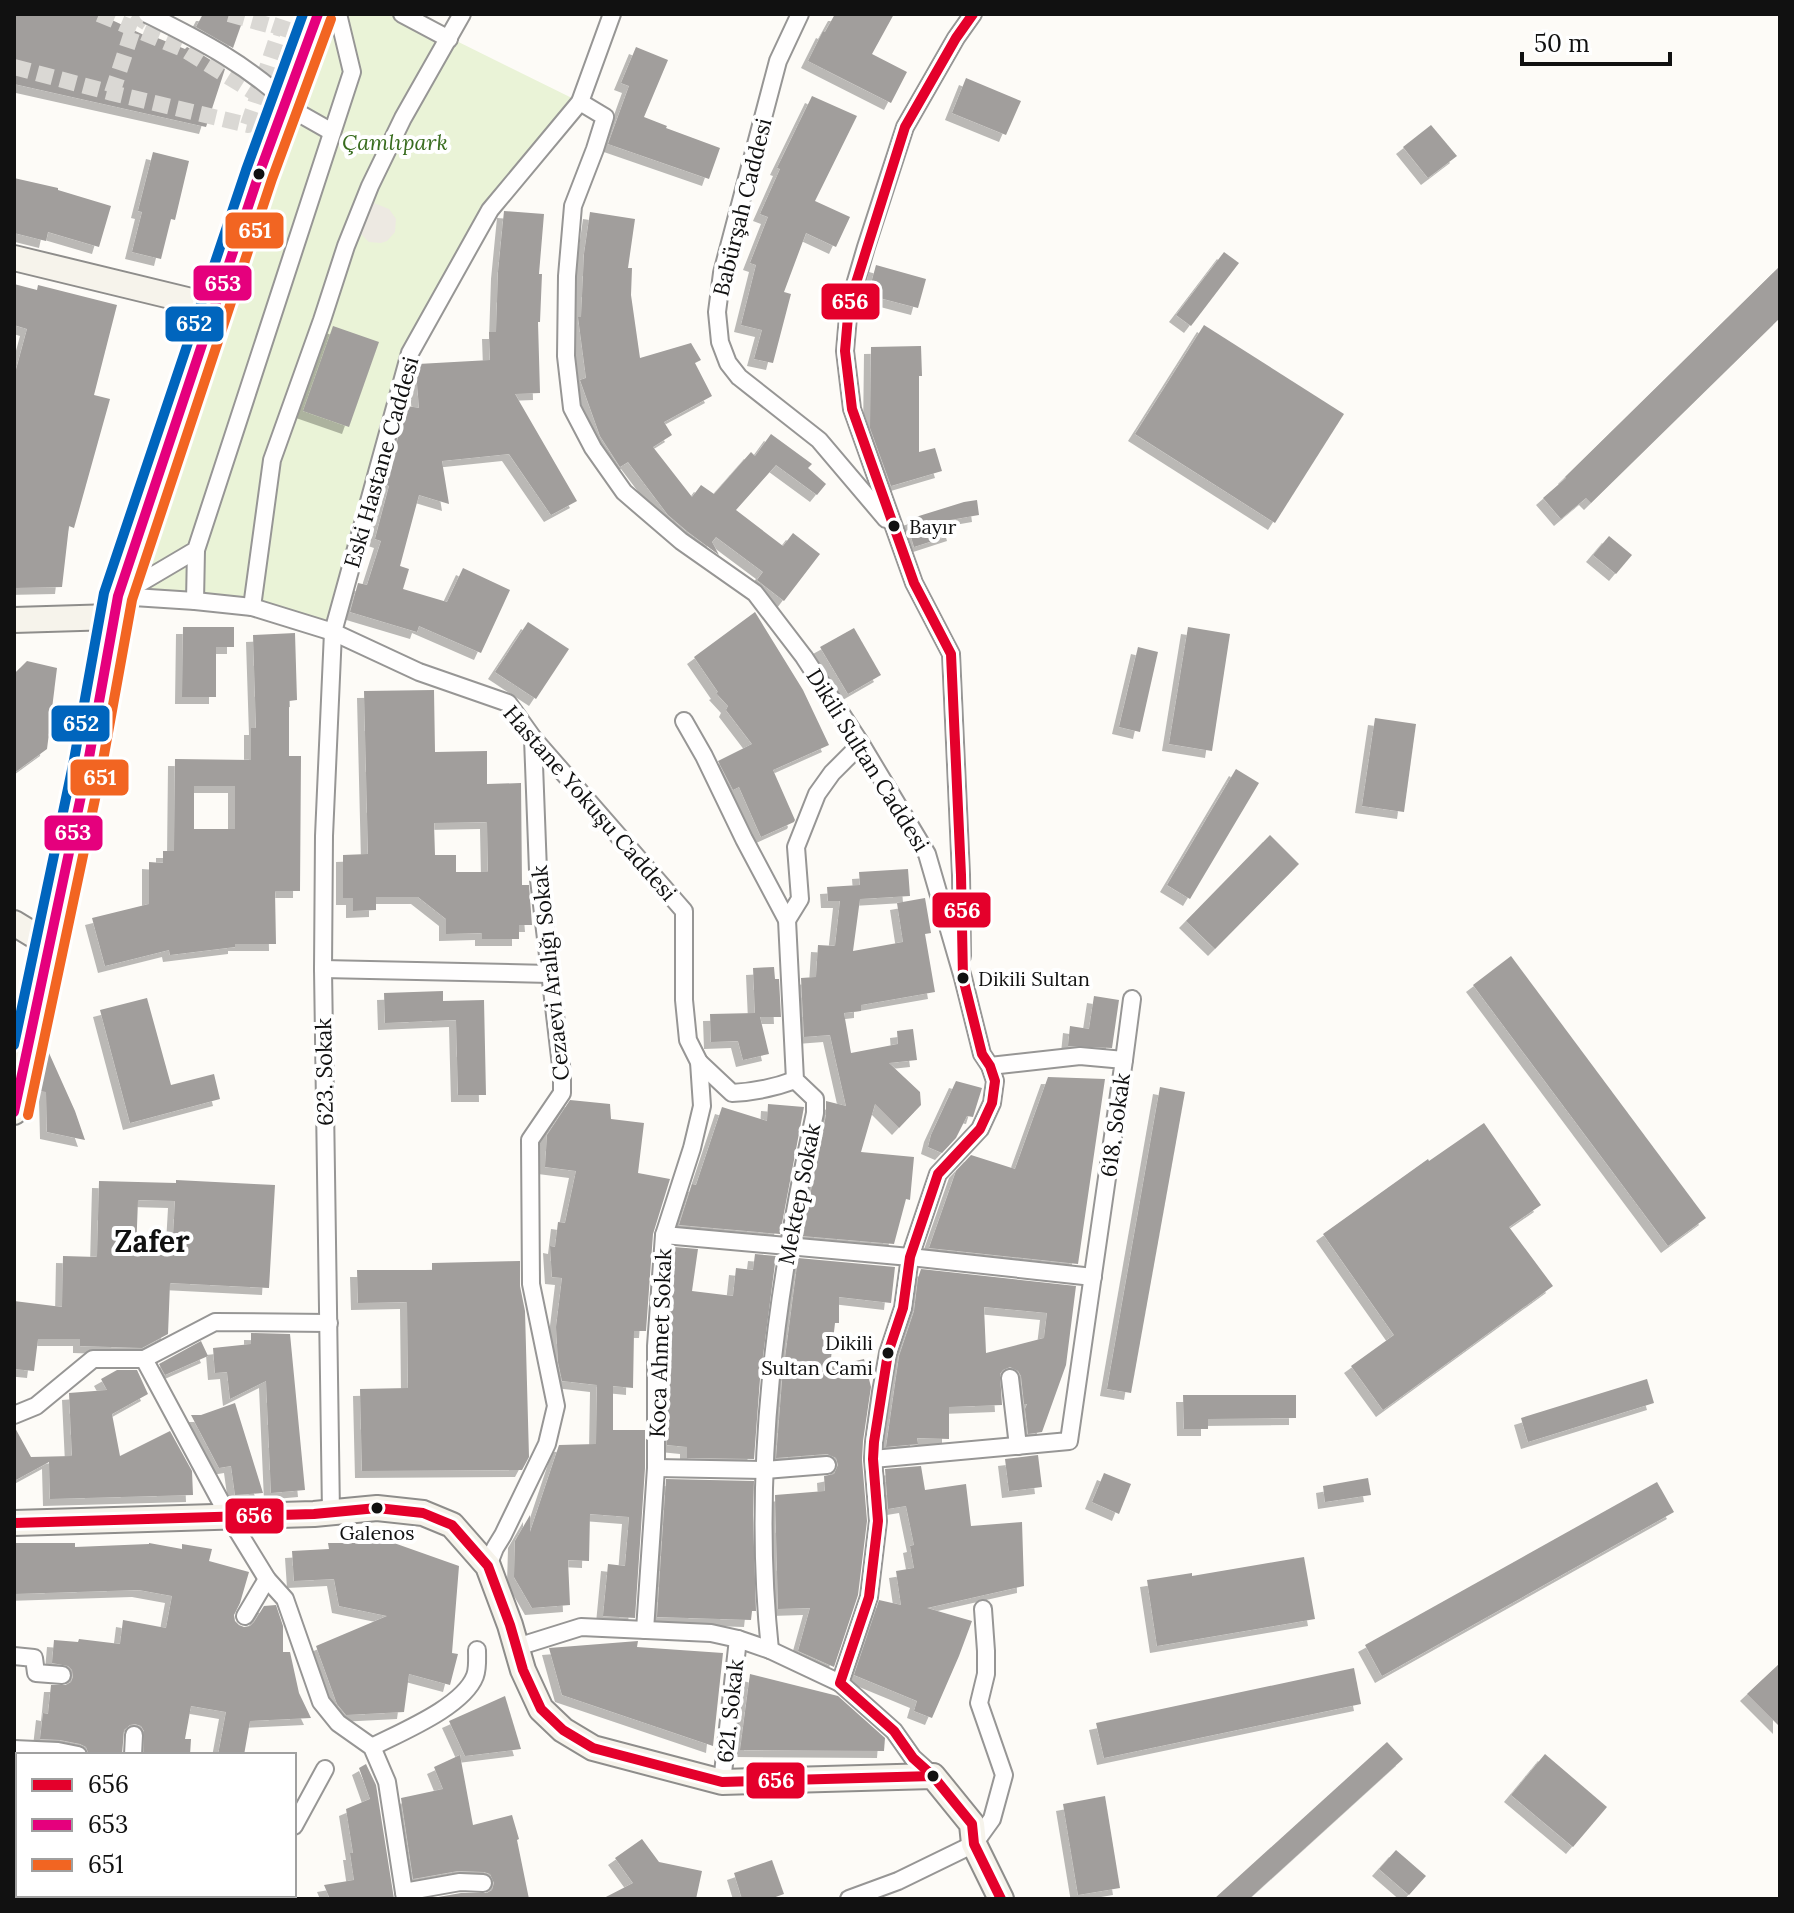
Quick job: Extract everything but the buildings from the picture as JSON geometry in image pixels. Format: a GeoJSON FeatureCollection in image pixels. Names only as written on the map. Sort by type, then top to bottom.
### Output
{"type":"FeatureCollection","features":[{"type":"Feature","properties":{"kind":"main road"},"geometry":{"type":"LineString","coordinates":[[14,1112],[88,763],[116,607],[259,174],[318,14]]}},
{"type":"Feature","properties":{"kind":"main road"},"geometry":{"type":"LineString","coordinates":[[14,258],[216,307]]}},
{"type":"Feature","properties":{"kind":"main road"},"geometry":{"type":"LineString","coordinates":[[14,620],[116,607]]}},
{"type":"Feature","properties":{"kind":"main road"},"geometry":{"type":"LineString","coordinates":[[14,923],[50,945]]}},
{"type":"Feature","properties":{"kind":"main road"},"geometry":{"type":"LineString","coordinates":[[14,1523],[331,1513],[377,1508],[423,1513],[452,1525],[488,1566],[523,1670],[541,1709],[563,1730],[593,1748],[722,1782],[933,1776],[972,1824],[974,1844],[1001,1899]]}},
{"type":"Feature","properties":{"kind":"street"},"geometry":{"type":"LineString","coordinates":[[147,14],[236,62],[278,92],[295,111],[329,130]]}},
{"type":"Feature","properties":{"kind":"street"},"geometry":{"type":"LineString","coordinates":[[195,601],[196,550],[329,130],[352,72],[338,14]]}},
{"type":"Feature","properties":{"kind":"street"},"geometry":{"type":"LineString","coordinates":[[402,14],[449,39]]}},
{"type":"Feature","properties":{"kind":"street"},"geometry":{"type":"LineString","coordinates":[[252,607],[272,460],[346,246],[370,186],[403,118],[462,14]]}},
{"type":"Feature","properties":{"kind":"street","name":"Eski Hastane Caddesi"},"geometry":{"type":"LineString","coordinates":[[333,632],[410,353],[490,210],[580,102],[612,14]]}},
{"type":"Feature","properties":{"kind":"street","name":"Babürşah Caddesi"},"geometry":{"type":"LineString","coordinates":[[800,14],[778,61],[722,273],[717,312],[720,342],[728,363],[739,377],[819,440],[893,526]]}},
{"type":"Feature","properties":{"kind":"street"},"geometry":{"type":"LineString","coordinates":[[963,978],[951,654],[914,583],[852,409],[845,351],[849,305],[905,127],[973,14]]}},
{"type":"Feature","properties":{"kind":"street","name":"Dikili Sultan Caddesi"},"geometry":{"type":"LineString","coordinates":[[580,102],[605,117],[573,206],[567,276],[566,356],[572,408],[593,448],[624,492],[681,541],[755,593],[804,657],[861,744],[927,854],[982,1054],[995,1081],[992,1103],[980,1129],[938,1174],[910,1257],[903,1308],[888,1353],[881,1392],[873,1459],[878,1521],[869,1597],[840,1683]]}},
{"type":"Feature","properties":{"kind":"street"},"geometry":{"type":"LineString","coordinates":[[272,460],[273,532]]}},
{"type":"Feature","properties":{"kind":"street"},"geometry":{"type":"LineString","coordinates":[[116,607],[196,550]]}},
{"type":"Feature","properties":{"kind":"street","name":"Hastane Yokuşu Caddesi"},"geometry":{"type":"LineString","coordinates":[[116,607],[195,601],[252,607],[333,632],[419,672],[508,703],[533,738],[684,911],[684,1000],[688,1040],[699,1062]]}},
{"type":"Feature","properties":{"kind":"street","name":"623. Sokak"},"geometry":{"type":"LineString","coordinates":[[331,1513],[323,969],[324,836],[333,632]]}},
{"type":"Feature","properties":{"kind":"street","name":"Mektep Sokak"},"geometry":{"type":"LineString","coordinates":[[684,721],[787,920],[795,1080],[815,1099],[815,1113],[787,1247],[772,1354],[765,1470],[765,1599],[770,1650]]}},
{"type":"Feature","properties":{"kind":"street","name":"Cezaevi Aralığı Sokak"},"geometry":{"type":"LineString","coordinates":[[488,1566],[547,1444],[556,1406],[531,1284],[530,1140],[562,1093],[538,871],[533,738]]}},
{"type":"Feature","properties":{"kind":"street"},"geometry":{"type":"LineString","coordinates":[[787,920],[800,899],[796,847],[817,794],[832,773],[861,744]]}},
{"type":"Feature","properties":{"kind":"street"},"geometry":{"type":"LineString","coordinates":[[323,969],[550,974]]}},
{"type":"Feature","properties":{"kind":"street"},"geometry":{"type":"LineString","coordinates":[[1124,1060],[1132,999]]}},
{"type":"Feature","properties":{"kind":"street","name":"618. Sokak"},"geometry":{"type":"LineString","coordinates":[[990,1066],[1080,1056],[1124,1060],[1069,1441],[1018,1446]]}},
{"type":"Feature","properties":{"kind":"street"},"geometry":{"type":"LineString","coordinates":[[699,1062],[732,1093],[776,1087],[795,1080]]}},
{"type":"Feature","properties":{"kind":"street","name":"Koca Ahmet Sokak"},"geometry":{"type":"LineString","coordinates":[[645,1630],[656,1468],[656,1346],[664,1235],[702,1106],[699,1062]]}},
{"type":"Feature","properties":{"kind":"street"},"geometry":{"type":"LineString","coordinates":[[664,1235],[1093,1277]]}},
{"type":"Feature","properties":{"kind":"street"},"geometry":{"type":"LineString","coordinates":[[14,1415],[36,1406],[93,1359],[144,1359],[215,1322],[329,1323]]}},
{"type":"Feature","properties":{"kind":"street"},"geometry":{"type":"LineString","coordinates":[[144,1359],[229,1517],[267,1579],[285,1599],[321,1702],[338,1723],[372,1747],[387,1782],[404,1895],[460,1882],[483,1883]]}},
{"type":"Feature","properties":{"kind":"street"},"geometry":{"type":"LineString","coordinates":[[873,1459],[1018,1446],[1010,1378]]}},
{"type":"Feature","properties":{"kind":"street"},"geometry":{"type":"LineString","coordinates":[[656,1468],[765,1470],[827,1465]]}},
{"type":"Feature","properties":{"kind":"street"},"geometry":{"type":"LineString","coordinates":[[245,1616],[267,1579]]}},
{"type":"Feature","properties":{"kind":"street"},"geometry":{"type":"LineString","coordinates":[[849,1899],[898,1881],[974,1844],[992,1819],[1004,1775],[979,1703],[986,1674],[983,1609]]}},
{"type":"Feature","properties":{"kind":"street"},"geometry":{"type":"LineString","coordinates":[[514,1636],[581,1627],[711,1633],[738,1639],[770,1650],[840,1683],[894,1731],[913,1758],[933,1776]]}},
{"type":"Feature","properties":{"kind":"street","name":"621. Sokak"},"geometry":{"type":"LineString","coordinates":[[722,1782],[738,1639]]}},
{"type":"Feature","properties":{"kind":"street"},"geometry":{"type":"LineString","coordinates":[[372,1747],[442,1711],[470,1686],[477,1672],[477,1650]]}},
{"type":"Feature","properties":{"kind":"street"},"geometry":{"type":"LineString","coordinates":[[14,1656],[34,1658],[36,1673],[62,1675]]}},
{"type":"Feature","properties":{"kind":"street"},"geometry":{"type":"LineString","coordinates":[[133,1753],[134,1735]]}},
{"type":"Feature","properties":{"kind":"street"},"geometry":{"type":"LineString","coordinates":[[14,1749],[68,1753]]}},
{"type":"Feature","properties":{"kind":"street"},"geometry":{"type":"LineString","coordinates":[[296,1822],[325,1769]]}},
{"type":"Feature","properties":{"kind":"green space","name":"Çamlıpark"},"geometry":{"type":"Polygon","coordinates":[[[318,14],[402,14],[580,102],[490,210],[410,353],[333,632],[252,607],[118,596],[318,14]]]}},
{"type":"Feature","properties":{"kind":"shaded area"},"geometry":{"type":"Polygon","coordinates":[[[370,186],[379,189],[374,203],[389,209],[396,219],[395,232],[381,243],[369,242],[360,233],[370,186]]]}},
{"type":"Feature","properties":{"kind":"tunnel"},"geometry":{"type":"LineString","coordinates":[[99,14],[185,50],[258,95]]}},
{"type":"Feature","properties":{"kind":"tunnel"},"geometry":{"type":"LineString","coordinates":[[112,93],[133,29],[143,14]]}},
{"type":"Feature","properties":{"kind":"tunnel"},"geometry":{"type":"LineString","coordinates":[[229,14],[282,29]]}},
{"type":"Feature","properties":{"kind":"tunnel"},"geometry":{"type":"LineString","coordinates":[[14,67],[248,125],[285,14]]}},
{"type":"Feature","properties":{"kind":"transit line","name":"652"},"geometry":{"type":"LineString","coordinates":[[14,1045],[74,760],[104,593],[246,170],[303,14]]}},
{"type":"Feature","properties":{"kind":"transit line","name":"653"},"geometry":{"type":"LineString","coordinates":[[14,1112],[88,763],[118,596],[259,174],[318,14]]}},
{"type":"Feature","properties":{"kind":"transit line","name":"656"},"geometry":{"type":"LineString","coordinates":[[933,1776],[913,1758],[894,1731],[840,1683],[869,1597],[878,1521],[874,1442],[888,1353],[903,1308],[910,1257],[938,1174],[980,1129],[992,1103],[995,1081],[982,1054],[963,978],[951,654],[914,583],[852,409],[845,351],[849,305],[905,127],[973,14]]}},
{"type":"Feature","properties":{"kind":"transit line","name":"651"},"geometry":{"type":"LineString","coordinates":[[28,1115],[102,766],[132,600],[272,179],[331,19]]}},
{"type":"Feature","properties":{"kind":"transit line","name":"656"},"geometry":{"type":"LineString","coordinates":[[14,1523],[314,1514],[377,1508],[423,1513],[452,1525],[488,1566],[523,1670],[541,1709],[563,1730],[593,1748],[722,1782],[933,1776],[972,1824],[974,1844],[1001,1899]]}},
{"type":"Feature","properties":{"kind":"place","name":"Bayır"},"geometry":{"type":"Point","coordinates":[894,526]}},
{"type":"Feature","properties":{"kind":"place","name":"Dikili Sultan"},"geometry":{"type":"Point","coordinates":[963,978]}},
{"type":"Feature","properties":{"kind":"place","name":"Dikili Sultan Cami"},"geometry":{"type":"Point","coordinates":[888,1353]}},
{"type":"Feature","properties":{"kind":"place","name":"Galenos"},"geometry":{"type":"Point","coordinates":[377,1508]}},
{"type":"Feature","properties":{"kind":"district","name":"Zafer"},"geometry":{"type":"Point","coordinates":[152,1241]}}]}
